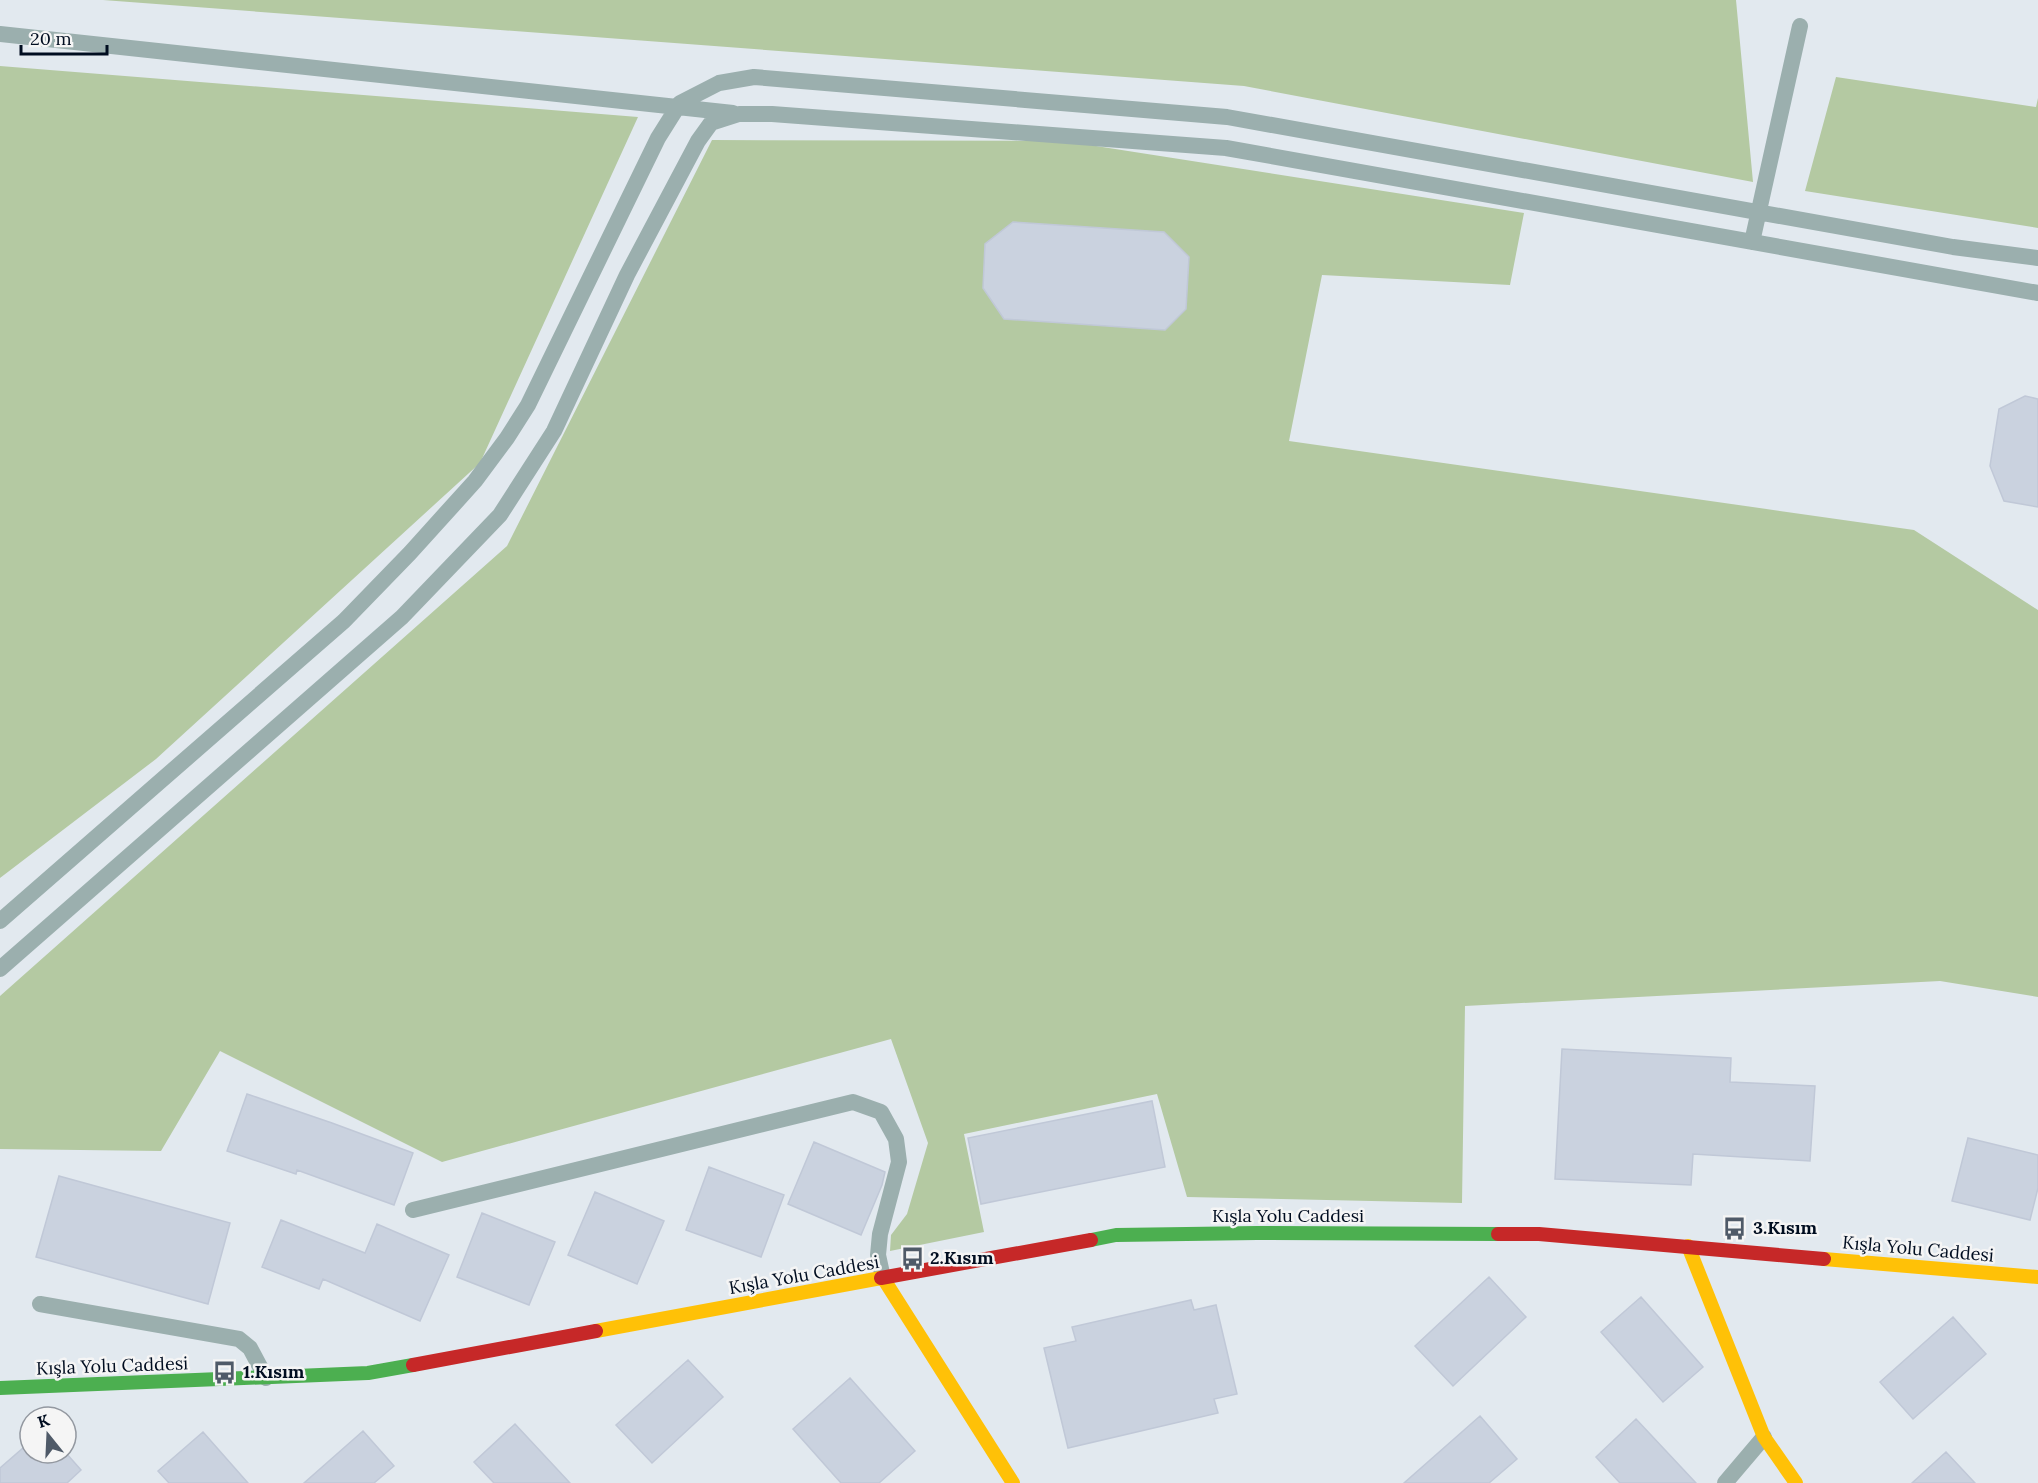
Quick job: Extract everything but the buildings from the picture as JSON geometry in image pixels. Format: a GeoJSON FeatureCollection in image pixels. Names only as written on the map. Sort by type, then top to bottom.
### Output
{"type":"FeatureCollection","features":[{"type":"Feature","properties":{"kind":"street","name":"Kışla Yolu Caddesi"},"geometry":{"type":"LineString","coordinates":[[0,1388],[368,1373],[1116,1235],[1539,1234],[2038,1277]]}},
{"type":"Feature","properties":{"kind":"street"},"geometry":{"type":"LineString","coordinates":[[1688,1246],[1764,1437],[1796,1483]]}},
{"type":"Feature","properties":{"kind":"street"},"geometry":{"type":"LineString","coordinates":[[883,1278],[1013,1483]]}},
{"type":"Feature","properties":{"kind":"lane"},"geometry":{"type":"LineString","coordinates":[[1752,242],[1800,26]]}},
{"type":"Feature","properties":{"kind":"lane"},"geometry":{"type":"LineString","coordinates":[[0,34],[739,114],[772,114],[1226,148],[2038,293]]}},
{"type":"Feature","properties":{"kind":"lane"},"geometry":{"type":"LineString","coordinates":[[0,921],[344,621],[410,554],[475,481],[528,405],[658,138],[677,107],[680,103],[719,83],[754,77],[1227,117],[1953,247],[2038,258]]}},
{"type":"Feature","properties":{"kind":"lane"},"geometry":{"type":"LineString","coordinates":[[0,969],[402,617],[500,515],[554,432],[627,275],[698,141],[711,123],[739,114]]}},
{"type":"Feature","properties":{"kind":"lane"},"geometry":{"type":"LineString","coordinates":[[413,1210],[853,1102],[881,1112],[896,1140],[899,1162],[880,1234],[878,1255],[883,1278]]}},
{"type":"Feature","properties":{"kind":"lane"},"geometry":{"type":"LineString","coordinates":[[40,1304],[239,1339],[250,1348],[266,1378]]}},
{"type":"Feature","properties":{"kind":"lane"},"geometry":{"type":"LineString","coordinates":[[1725,1483],[1764,1437]]}},
{"type":"Feature","properties":{"kind":"green space"},"geometry":{"type":"Polygon","coordinates":[[[103,0],[1736,0],[1753,182],[1244,86],[103,0]]]}},
{"type":"Feature","properties":{"kind":"green space"},"geometry":{"type":"Polygon","coordinates":[[[0,66],[638,117],[480,463],[156,759],[0,878],[0,66]]]}},
{"type":"Feature","properties":{"kind":"green space"},"geometry":{"type":"Polygon","coordinates":[[[1836,77],[2036,107],[2038,98],[2038,228],[1805,191],[1836,77]]]}},
{"type":"Feature","properties":{"kind":"green space"},"geometry":{"type":"Polygon","coordinates":[[[712,140],[1064,141],[1524,213],[1510,285],[1322,275],[1289,441],[1914,530],[2038,610],[2038,997],[1940,981],[1465,1006],[1462,1203],[1187,1197],[1157,1094],[964,1134],[984,1232],[890,1251],[891,1235],[907,1214],[928,1143],[891,1039],[442,1162],[220,1051],[161,1151],[0,1149],[0,996],[507,546],[712,140]]]}},
{"type":"Feature","properties":{"kind":"traffic: fast"},"geometry":{"type":"LineString","coordinates":[[1091,1240],[1116,1235],[1498,1234]]}},
{"type":"Feature","properties":{"kind":"traffic: fast"},"geometry":{"type":"LineString","coordinates":[[0,1388],[368,1373],[413,1365]]}},
{"type":"Feature","properties":{"kind":"traffic: slow"},"geometry":{"type":"LineString","coordinates":[[1688,1246],[1764,1437],[1796,1483]]}},
{"type":"Feature","properties":{"kind":"traffic: slow"},"geometry":{"type":"LineString","coordinates":[[1824,1259],[2038,1277]]}},
{"type":"Feature","properties":{"kind":"traffic: slow"},"geometry":{"type":"LineString","coordinates":[[596,1331],[881,1278]]}},
{"type":"Feature","properties":{"kind":"traffic: slow"},"geometry":{"type":"LineString","coordinates":[[883,1278],[1013,1483]]}},
{"type":"Feature","properties":{"kind":"traffic: jam"},"geometry":{"type":"LineString","coordinates":[[1498,1234],[1539,1234],[1824,1259]]}},
{"type":"Feature","properties":{"kind":"traffic: jam"},"geometry":{"type":"LineString","coordinates":[[881,1278],[1091,1240]]}},
{"type":"Feature","properties":{"kind":"traffic: jam"},"geometry":{"type":"LineString","coordinates":[[413,1365],[596,1331]]}},
{"type":"Feature","properties":{"kind":"place","name":"3.Kısım"},"geometry":{"type":"Point","coordinates":[1735,1228]}},
{"type":"Feature","properties":{"kind":"place","name":"2.Kısım"},"geometry":{"type":"Point","coordinates":[912,1258]}},
{"type":"Feature","properties":{"kind":"place","name":"1.Kısım"},"geometry":{"type":"Point","coordinates":[225,1372]}}]}
